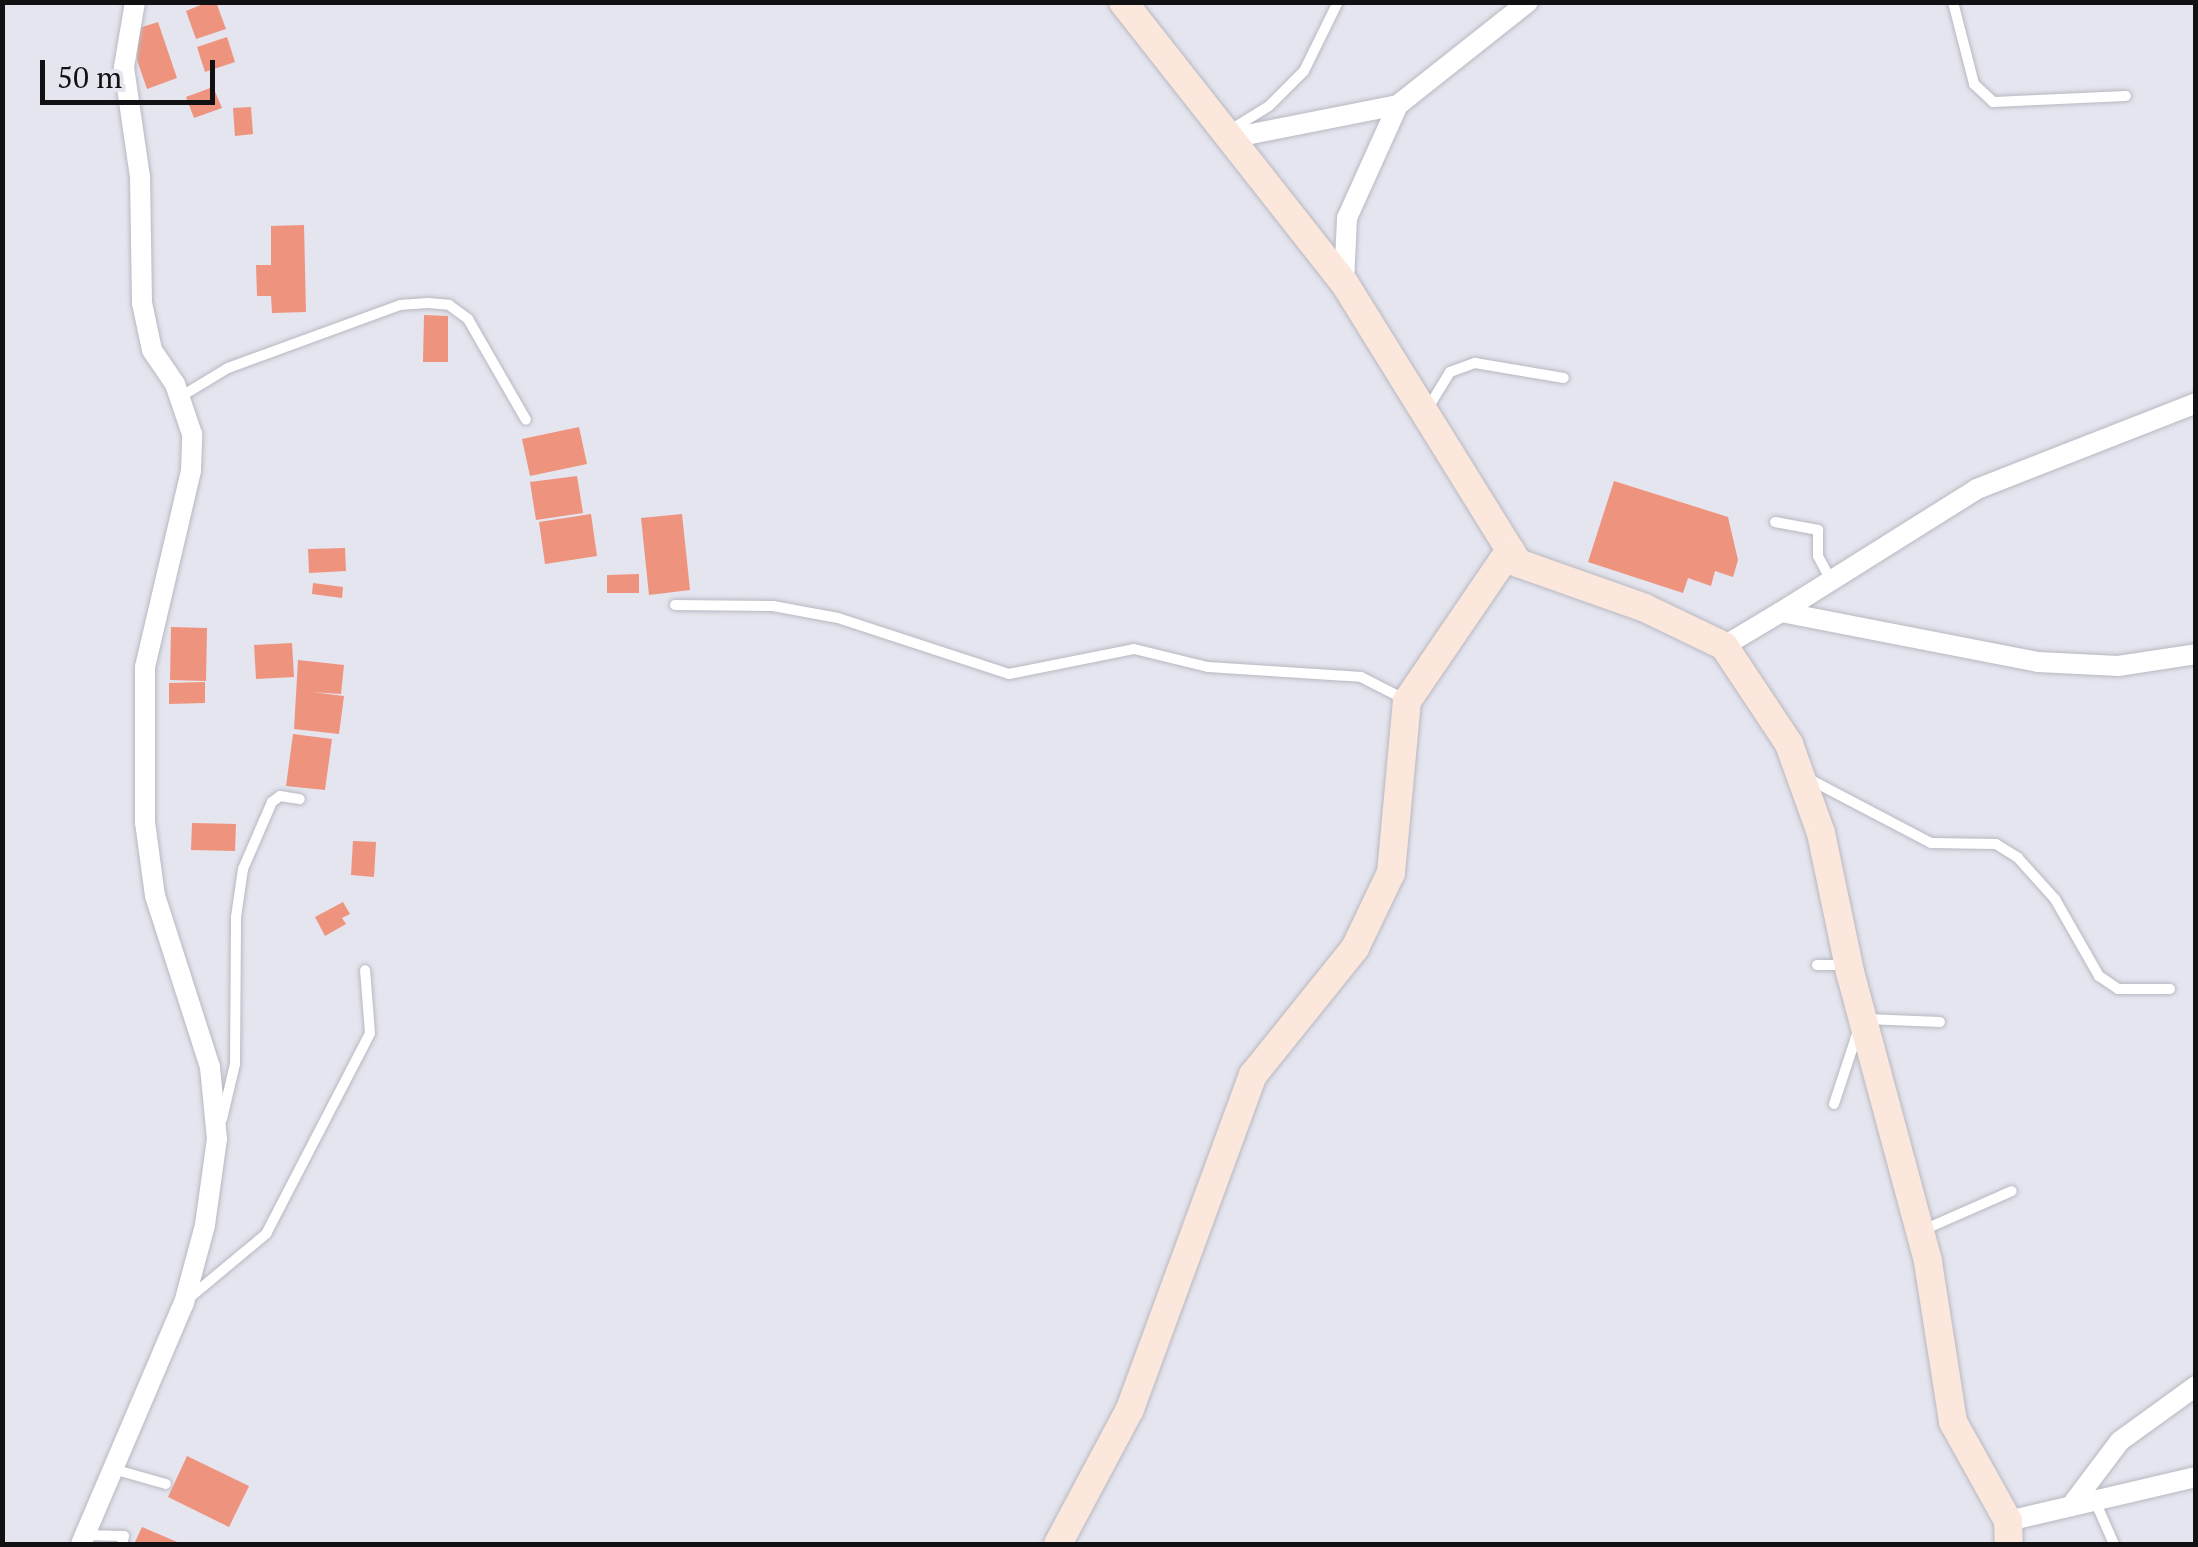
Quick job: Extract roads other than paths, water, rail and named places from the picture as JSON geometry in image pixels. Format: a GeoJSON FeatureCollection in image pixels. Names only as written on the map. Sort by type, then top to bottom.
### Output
{"type":"FeatureCollection","features":[{"type":"Feature","properties":{"kind":"street"},"geometry":{"type":"LineString","coordinates":[[82,1540],[184,1303],[205,1225],[217,1139],[210,1067],[155,896],[143,790],[149,630],[191,472],[192,434],[180,397],[152,350],[142,303],[140,177],[124,67],[135,2]]}},
{"type":"Feature","properties":{"kind":"street"},"geometry":{"type":"LineString","coordinates":[[1123,2],[1344,282],[1518,564],[1644,608],[1724,646],[1789,744],[1820,833],[1848,965],[1920,1231],[1953,1422],[2008,1533],[2070,1506],[2196,1477]]}},
{"type":"Feature","properties":{"kind":"street"},"geometry":{"type":"LineString","coordinates":[[1344,282],[1347,218],[1398,105],[1528,2]]}},
{"type":"Feature","properties":{"kind":"street"},"geometry":{"type":"LineString","coordinates":[[1228,135],[1398,105]]}},
{"type":"Feature","properties":{"kind":"street"},"geometry":{"type":"LineString","coordinates":[[1724,646],[1977,490],[2196,403]]}},
{"type":"Feature","properties":{"kind":"street"},"geometry":{"type":"LineString","coordinates":[[1058,1544],[1130,1409],[1253,1075],[1354,948],[1391,872],[1407,700],[1510,550]]}},
{"type":"Feature","properties":{"kind":"street"},"geometry":{"type":"LineString","coordinates":[[1781,612],[2038,662],[2118,666],[2196,654]]}},
{"type":"Feature","properties":{"kind":"street"},"geometry":{"type":"LineString","coordinates":[[2070,1506],[2120,1441],[2196,1386]]}},
{"type":"Feature","properties":{"kind":"lane"},"geometry":{"type":"LineString","coordinates":[[1228,135],[1269,106],[1304,71],[1338,2]]}},
{"type":"Feature","properties":{"kind":"lane"},"geometry":{"type":"LineString","coordinates":[[1953,2],[1974,84],[1993,102],[2126,96]]}},
{"type":"Feature","properties":{"kind":"lane"},"geometry":{"type":"LineString","coordinates":[[180,397],[228,368],[400,305],[428,303],[449,305],[468,319],[526,420]]}},
{"type":"Feature","properties":{"kind":"lane"},"geometry":{"type":"LineString","coordinates":[[1425,413],[1450,372],[1475,363],[1564,378]]}},
{"type":"Feature","properties":{"kind":"lane"},"geometry":{"type":"LineString","coordinates":[[1775,522],[1818,530],[1818,556],[1831,580]]}},
{"type":"Feature","properties":{"kind":"lane"},"geometry":{"type":"LineString","coordinates":[[675,604],[773,606],[838,618],[1009,674],[1134,649],[1208,667],[1360,677],[1407,700]]}},
{"type":"Feature","properties":{"kind":"lane"},"geometry":{"type":"LineString","coordinates":[[1799,773],[1931,843],[1996,844],[2018,858],[2055,899],[2100,976],[2118,988],[2170,990]]}},
{"type":"Feature","properties":{"kind":"lane"},"geometry":{"type":"LineString","coordinates":[[217,1139],[235,1064],[236,917],[244,869],[272,802],[280,796],[300,799]]}},
{"type":"Feature","properties":{"kind":"lane"},"geometry":{"type":"LineString","coordinates":[[1817,965],[1848,965]]}},
{"type":"Feature","properties":{"kind":"lane"},"geometry":{"type":"LineString","coordinates":[[184,1303],[266,1234],[370,1033],[365,970]]}},
{"type":"Feature","properties":{"kind":"lane"},"geometry":{"type":"LineString","coordinates":[[1834,1104],[1862,1019],[1940,1022]]}},
{"type":"Feature","properties":{"kind":"lane"},"geometry":{"type":"LineString","coordinates":[[1920,1231],[2012,1192]]}},
{"type":"Feature","properties":{"kind":"lane"},"geometry":{"type":"LineString","coordinates":[[112,1468],[166,1484]]}},
{"type":"Feature","properties":{"kind":"lane"},"geometry":{"type":"LineString","coordinates":[[2095,1501],[2114,1544]]}},
{"type":"Feature","properties":{"kind":"lane"},"geometry":{"type":"LineString","coordinates":[[82,1540],[124,1536],[122,1544]]}}]}
